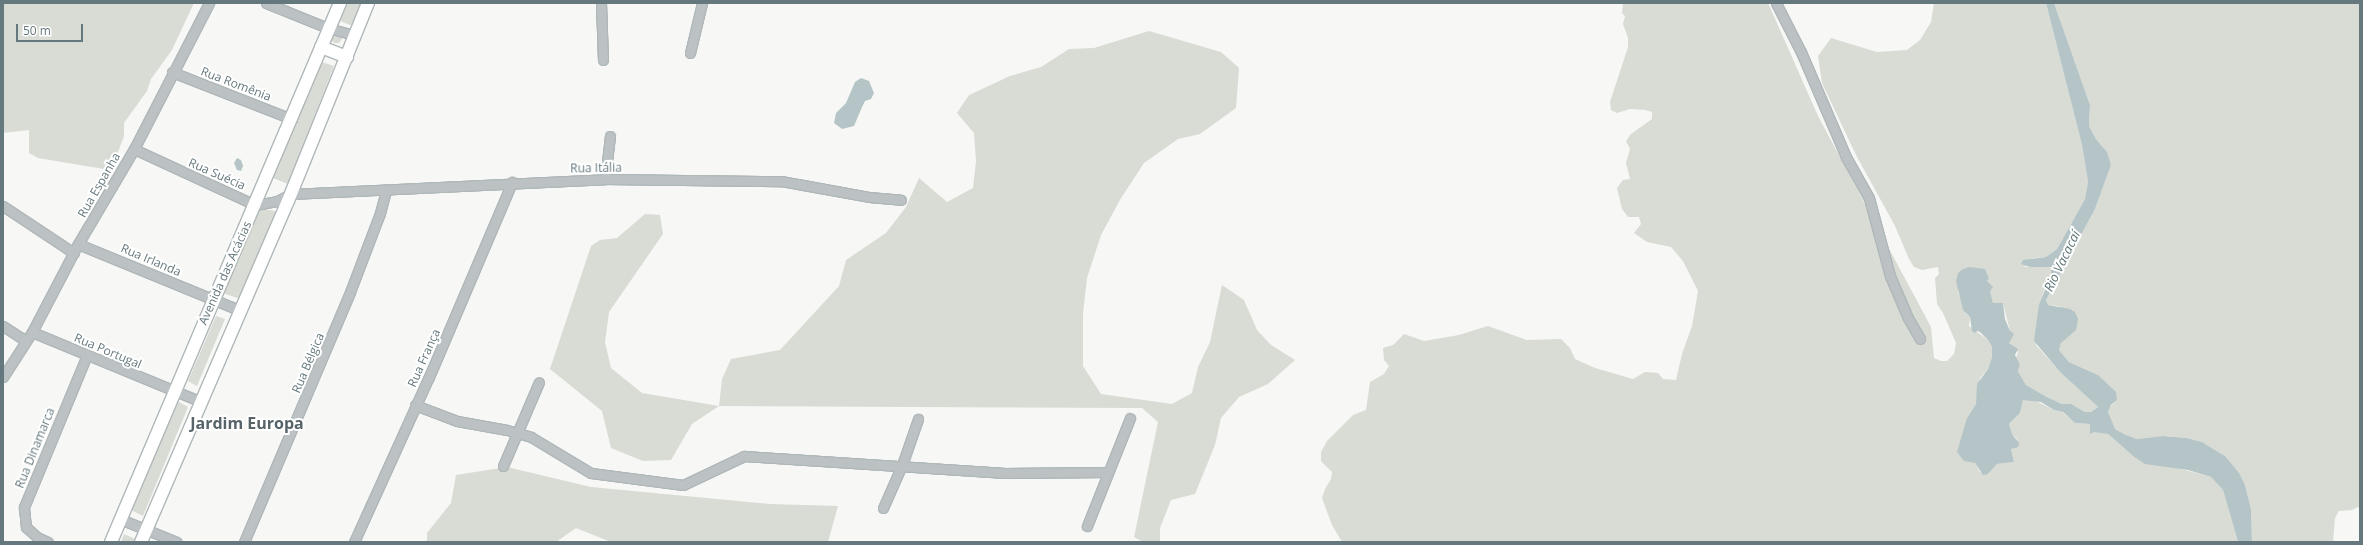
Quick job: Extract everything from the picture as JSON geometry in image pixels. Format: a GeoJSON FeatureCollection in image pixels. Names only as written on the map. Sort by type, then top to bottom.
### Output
{"type":"FeatureCollection","features":[{"type":"Feature","properties":{"kind":"street","name":"Rua Espanha"},"geometry":{"type":"LineString","coordinates":[[3,376],[32,332],[78,244],[134,149],[172,72],[209,3]]}},
{"type":"Feature","properties":{"kind":"street"},"geometry":{"type":"LineString","coordinates":[[266,3],[328,28],[355,35]]}},
{"type":"Feature","properties":{"kind":"street","name":"Avenida das Acácias"},"geometry":{"type":"LineString","coordinates":[[111,542],[213,300],[292,119],[328,28],[340,3]]}},
{"type":"Feature","properties":{"kind":"street"},"geometry":{"type":"LineString","coordinates":[[141,542],[291,194],[368,3]]}},
{"type":"Feature","properties":{"kind":"street"},"geometry":{"type":"LineString","coordinates":[[601,3],[603,60]]}},
{"type":"Feature","properties":{"kind":"street"},"geometry":{"type":"LineString","coordinates":[[690,53],[702,3]]}},
{"type":"Feature","properties":{"kind":"street"},"geometry":{"type":"LineString","coordinates":[[1776,3],[1801,52],[1846,157],[1869,198],[1890,276],[1908,318],[1920,339]]}},
{"type":"Feature","properties":{"kind":"street"},"geometry":{"type":"LineString","coordinates":[[321,47],[346,57]]}},
{"type":"Feature","properties":{"kind":"street","name":"Rua Romênia"},"geometry":{"type":"LineString","coordinates":[[172,72],[292,119]]}},
{"type":"Feature","properties":{"kind":"street"},"geometry":{"type":"LineString","coordinates":[[605,179],[610,136]]}},
{"type":"Feature","properties":{"kind":"street","name":"Rua Suécia"},"geometry":{"type":"LineString","coordinates":[[134,149],[255,204],[277,201],[291,194]]}},
{"type":"Feature","properties":{"kind":"street","name":"Rua Itália"},"geometry":{"type":"LineString","coordinates":[[291,194],[512,182],[605,179],[782,181],[901,200]]}},
{"type":"Feature","properties":{"kind":"street","name":"Rua França"},"geometry":{"type":"LineString","coordinates":[[354,542],[512,182]]}},
{"type":"Feature","properties":{"kind":"street","name":"Rua Bélgica"},"geometry":{"type":"LineString","coordinates":[[244,542],[350,292],[380,213],[386,190]]}},
{"type":"Feature","properties":{"kind":"street"},"geometry":{"type":"LineString","coordinates":[[3,206],[74,252]]}},
{"type":"Feature","properties":{"kind":"street","name":"Rua Irlanda"},"geometry":{"type":"LineString","coordinates":[[78,244],[241,311]]}},
{"type":"Feature","properties":{"kind":"street"},"geometry":{"type":"LineString","coordinates":[[3,326],[26,341]]}},
{"type":"Feature","properties":{"kind":"street","name":"Rua Portugal"},"geometry":{"type":"LineString","coordinates":[[32,332],[202,402]]}},
{"type":"Feature","properties":{"kind":"street","name":"Rua Dinamarca"},"geometry":{"type":"LineString","coordinates":[[48,542],[37,537],[26,527],[24,507],[87,355]]}},
{"type":"Feature","properties":{"kind":"street"},"geometry":{"type":"LineString","coordinates":[[503,466],[539,382]]}},
{"type":"Feature","properties":{"kind":"street"},"geometry":{"type":"LineString","coordinates":[[415,405],[457,421],[517,433],[548,446],[591,473],[683,485],[744,456],[902,465],[1005,473],[1108,472]]}},
{"type":"Feature","properties":{"kind":"street"},"geometry":{"type":"LineString","coordinates":[[1087,526],[1130,418]]}},
{"type":"Feature","properties":{"kind":"street"},"geometry":{"type":"LineString","coordinates":[[883,508],[902,465],[918,419]]}},
{"type":"Feature","properties":{"kind":"street"},"geometry":{"type":"LineString","coordinates":[[120,519],[177,542]]}},
{"type":"Feature","properties":{"kind":"shaded area"},"geometry":{"type":"Polygon","coordinates":[[[3,3],[194,3],[172,50],[151,79],[147,91],[124,123],[124,136],[118,152],[104,169],[38,158],[29,153],[29,130],[3,133],[3,3]]]}},
{"type":"Feature","properties":{"kind":"shaded area"},"geometry":{"type":"Polygon","coordinates":[[[345,3],[361,3],[352,26],[338,20],[345,3]]]}},
{"type":"Feature","properties":{"kind":"shaded area"},"geometry":{"type":"Polygon","coordinates":[[[1623,3],[1768,3],[1818,116],[1931,327],[1934,358],[1941,361],[1947,361],[1954,354],[1956,343],[1943,313],[1937,304],[1935,278],[1939,274],[1938,267],[1922,270],[1914,267],[1909,259],[1895,226],[1856,155],[1822,83],[1818,56],[1831,38],[1877,52],[1907,50],[1920,40],[1931,22],[1934,3],[2046,3],[2082,145],[2088,182],[2085,199],[2057,249],[2046,257],[2033,258],[2024,267],[2049,266],[2052,270],[2039,304],[2036,345],[2060,372],[2098,407],[2091,412],[2085,412],[2071,404],[2062,404],[2026,385],[2018,371],[2020,365],[2015,359],[2018,353],[2016,348],[2009,343],[2010,331],[2003,303],[1993,303],[1987,281],[1989,278],[1985,270],[1970,267],[1958,292],[1966,314],[1970,317],[1969,326],[1988,340],[1992,347],[1992,357],[1988,369],[1980,378],[1976,404],[1967,418],[1968,461],[1975,463],[1980,472],[1988,474],[1997,464],[2014,462],[2011,449],[2017,439],[2012,434],[2009,424],[2020,413],[2023,400],[2034,400],[2054,410],[2062,412],[2075,423],[2090,424],[2090,430],[2108,434],[2133,456],[2211,477],[2223,490],[2238,542],[1342,542],[1332,525],[1322,498],[1331,479],[1332,472],[1321,461],[1321,452],[1327,441],[1353,415],[1366,410],[1370,382],[1384,374],[1389,366],[1384,360],[1383,348],[1393,345],[1404,334],[1424,341],[1459,335],[1488,326],[1527,340],[1561,339],[1570,348],[1575,359],[1595,368],[1633,379],[1645,372],[1658,373],[1663,379],[1676,380],[1682,354],[1692,326],[1698,291],[1683,261],[1671,247],[1647,242],[1634,233],[1641,224],[1639,217],[1628,217],[1622,209],[1617,188],[1623,180],[1630,179],[1626,163],[1630,149],[1626,141],[1631,134],[1652,119],[1652,112],[1645,110],[1630,109],[1617,113],[1611,110],[1610,102],[1628,47],[1628,38],[1623,24],[1625,16],[1622,13],[1623,3]]]}},
{"type":"Feature","properties":{"kind":"shaded area"},"geometry":{"type":"Polygon","coordinates":[[[2054,3],[2360,3],[2360,509],[2358,507],[2352,510],[2339,511],[2335,518],[2333,542],[2252,542],[2251,509],[2245,485],[2225,456],[2202,442],[2187,438],[2164,436],[2137,439],[2115,429],[2109,417],[2108,409],[2116,401],[2098,375],[2069,362],[2059,350],[2061,343],[2078,319],[2058,306],[2048,305],[2046,300],[2095,209],[2111,165],[2103,147],[2096,139],[2089,126],[2090,105],[2054,3]]]}},
{"type":"Feature","properties":{"kind":"shaded area"},"geometry":{"type":"Polygon","coordinates":[[[1149,31],[1221,52],[1239,68],[1236,108],[1200,134],[1178,139],[1144,163],[1121,198],[1101,235],[1087,278],[1083,314],[1083,366],[1101,394],[1172,404],[1192,393],[1198,367],[1210,342],[1222,285],[1244,300],[1257,330],[1271,345],[1295,360],[1268,384],[1239,397],[1221,418],[1215,445],[1195,494],[1171,500],[1160,528],[1160,542],[1143,542],[1134,537],[1158,422],[1142,408],[719,406],[722,379],[731,359],[780,350],[839,286],[846,260],[886,233],[906,207],[919,178],[947,202],[973,188],[976,161],[974,133],[957,113],[969,95],[1010,76],[1041,67],[1069,49],[1094,48],[1149,31]]]}},
{"type":"Feature","properties":{"kind":"shaded area"},"geometry":{"type":"Polygon","coordinates":[[[333,32],[342,35],[342,39],[339,43],[334,43],[331,40],[333,32]]]}},
{"type":"Feature","properties":{"kind":"shaded area"},"geometry":{"type":"Polygon","coordinates":[[[319,61],[334,66],[288,184],[273,178],[319,61]]]}},
{"type":"Feature","properties":{"kind":"shaded area"},"geometry":{"type":"Polygon","coordinates":[[[260,208],[279,212],[241,299],[222,293],[260,208]]]}},
{"type":"Feature","properties":{"kind":"shaded area"},"geometry":{"type":"Polygon","coordinates":[[[645,214],[660,215],[663,234],[609,312],[605,342],[611,368],[642,393],[719,406],[692,424],[671,460],[643,461],[611,448],[602,411],[550,369],[591,246],[600,240],[617,238],[645,214]]]}},
{"type":"Feature","properties":{"kind":"shaded area"},"geometry":{"type":"Polygon","coordinates":[[[216,316],[225,319],[197,386],[188,381],[216,316]]]}},
{"type":"Feature","properties":{"kind":"shaded area"},"geometry":{"type":"Polygon","coordinates":[[[177,401],[188,407],[143,516],[129,509],[177,401]]]}},
{"type":"Feature","properties":{"kind":"shaded area"},"geometry":{"type":"Polygon","coordinates":[[[507,467],[591,487],[770,504],[838,506],[828,542],[611,542],[576,528],[556,542],[427,542],[427,533],[451,503],[456,475],[507,467]]]}},
{"type":"Feature","properties":{"kind":"shaded area"},"geometry":{"type":"Polygon","coordinates":[[[124,534],[135,539],[133,542],[121,542],[124,534]]]}},
{"type":"Feature","properties":{"kind":"water","name":"Rio Vacacaí"},"geometry":{"type":"Polygon","coordinates":[[[2046,3],[2054,3],[2090,105],[2089,126],[2096,139],[2107,152],[2111,165],[2095,209],[2046,300],[2048,305],[2070,309],[2075,312],[2078,319],[2076,330],[2061,343],[2059,350],[2069,362],[2098,375],[2116,392],[2117,400],[2111,405],[2108,412],[2115,429],[2137,439],[2163,436],[2187,438],[2202,442],[2225,456],[2239,473],[2245,485],[2251,509],[2252,542],[2238,542],[2223,490],[2211,477],[2188,470],[2145,464],[2133,456],[2108,434],[2094,432],[2090,434],[2090,424],[2075,423],[2063,412],[2054,410],[2041,402],[2023,400],[2020,413],[2009,424],[2012,434],[2019,443],[2018,447],[2011,449],[2014,462],[1997,464],[1988,474],[1983,475],[1975,463],[1964,461],[1957,452],[1967,418],[1976,404],[1977,384],[1988,369],[1992,357],[1992,347],[1988,340],[1980,332],[1977,331],[1975,333],[1972,331],[1970,317],[1963,310],[1956,281],[1958,273],[1963,269],[1970,267],[1985,269],[1989,278],[1987,281],[1993,287],[1990,291],[1993,303],[2003,303],[2005,319],[2010,331],[2014,334],[2009,343],[2018,349],[2015,355],[2020,365],[2018,371],[2026,385],[2062,404],[2071,404],[2085,412],[2091,412],[2098,407],[2060,372],[2034,341],[2039,304],[2051,276],[2051,267],[2030,267],[2021,264],[2023,260],[2046,257],[2057,249],[2085,199],[2088,182],[2082,145],[2046,3]]]}},
{"type":"Feature","properties":{"kind":"water"},"geometry":{"type":"Polygon","coordinates":[[[861,78],[869,81],[874,93],[871,99],[865,101],[854,126],[842,129],[834,123],[836,113],[846,103],[855,82],[861,78]]]}},
{"type":"Feature","properties":{"kind":"water"},"geometry":{"type":"Polygon","coordinates":[[[237,158],[241,160],[243,166],[241,171],[237,170],[234,163],[237,158]]]}},
{"type":"Feature","properties":{"kind":"district","name":"Jardim Europa"},"geometry":{"type":"Point","coordinates":[247,423]}}]}
